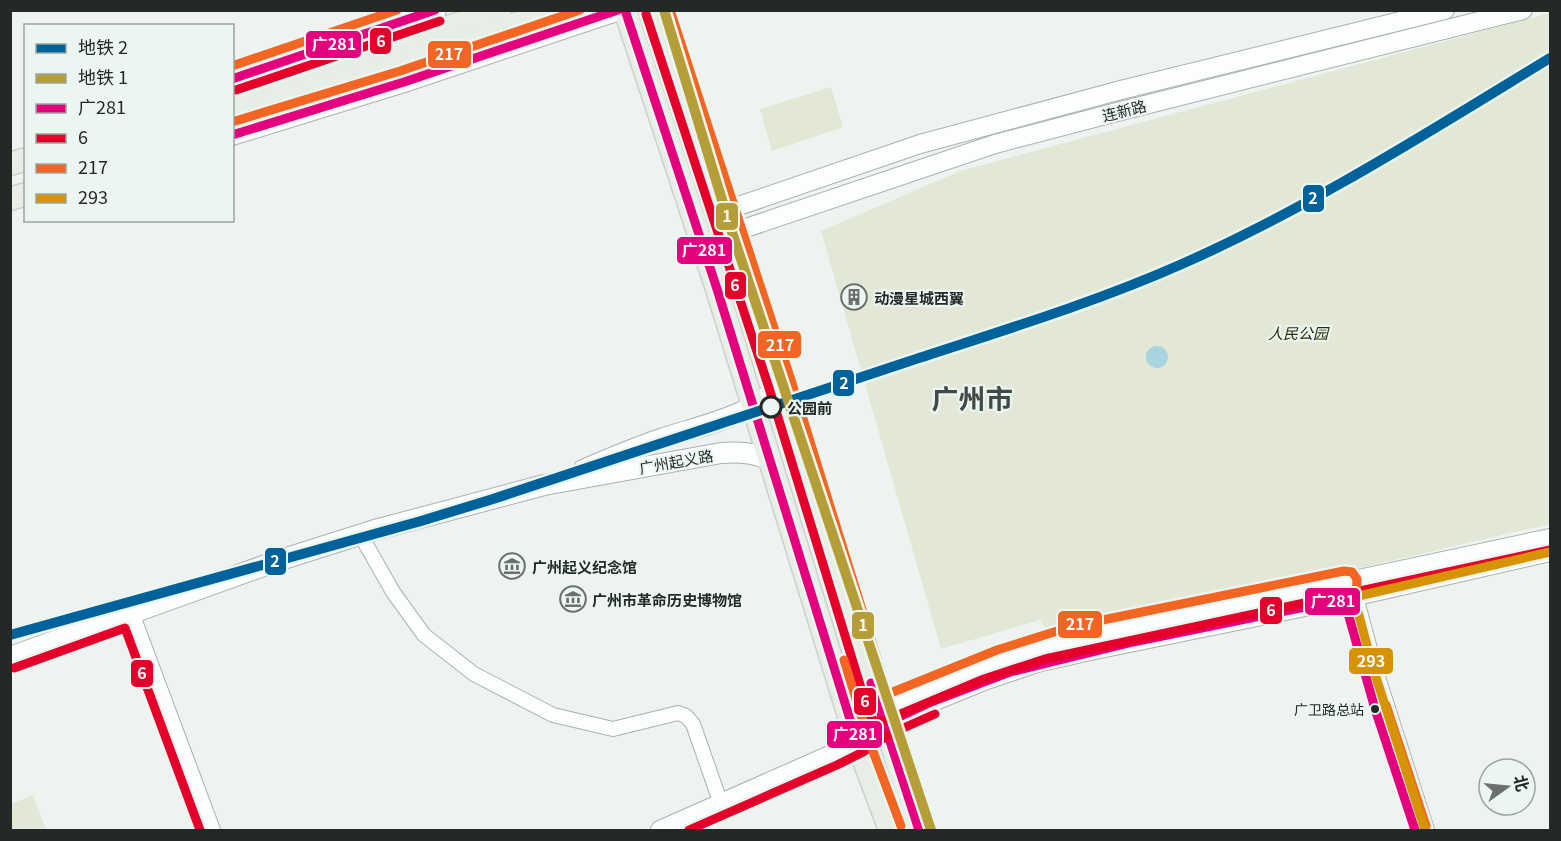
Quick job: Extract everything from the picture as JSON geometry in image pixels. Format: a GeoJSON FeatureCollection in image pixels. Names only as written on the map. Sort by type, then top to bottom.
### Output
{"type":"FeatureCollection","features":[{"type":"Feature","properties":{"kind":"main road"},"geometry":{"type":"LineString","coordinates":[[234,78],[436,10]]}},
{"type":"Feature","properties":{"kind":"main road"},"geometry":{"type":"LineString","coordinates":[[234,116],[500,10]]}},
{"type":"Feature","properties":{"kind":"main road"},"geometry":{"type":"LineString","coordinates":[[234,98],[559,10]]}},
{"type":"Feature","properties":{"kind":"main road"},"geometry":{"type":"LineString","coordinates":[[234,134],[620,10]]}},
{"type":"Feature","properties":{"kind":"main road"},"geometry":{"type":"LineString","coordinates":[[625,10],[771,461],[857,742],[890,831]]}},
{"type":"Feature","properties":{"kind":"main road"},"geometry":{"type":"LineString","coordinates":[[657,10],[780,384],[919,831]]}},
{"type":"Feature","properties":{"kind":"main road","name":"广州起义路"},"geometry":{"type":"LineString","coordinates":[[544,485],[753,406],[766,399],[780,384]]}},
{"type":"Feature","properties":{"kind":"main road","name":"广州起义路"},"geometry":{"type":"LineString","coordinates":[[10,657],[277,561],[360,534],[544,485],[721,453],[738,452],[760,455],[771,461]]}},
{"type":"Feature","properties":{"kind":"street","name":"连新路"},"geometry":{"type":"LineString","coordinates":[[724,211],[920,144],[1121,90],[1445,10]]}},
{"type":"Feature","properties":{"kind":"street","name":"连新路"},"geometry":{"type":"LineString","coordinates":[[731,233],[995,144],[1523,10]]}},
{"type":"Feature","properties":{"kind":"street"},"geometry":{"type":"LineString","coordinates":[[360,534],[393,592],[424,635],[474,674],[553,715],[613,729],[678,713],[686,716],[693,724],[721,804]]}},
{"type":"Feature","properties":{"kind":"street"},"geometry":{"type":"LineString","coordinates":[[1348,593],[1551,538]]}},
{"type":"Feature","properties":{"kind":"street"},"geometry":{"type":"LineString","coordinates":[[660,831],[857,742],[882,717],[1037,663],[1348,593],[1551,552]]}},
{"type":"Feature","properties":{"kind":"street"},"geometry":{"type":"LineString","coordinates":[[1348,593],[1375,710],[1415,831]]}},
{"type":"Feature","properties":{"kind":"street"},"geometry":{"type":"LineString","coordinates":[[1348,593],[1425,831]]}},
{"type":"Feature","properties":{"kind":"street"},"geometry":{"type":"LineString","coordinates":[[132,613],[213,831]]}},
{"type":"Feature","properties":{"kind":"green space","name":"人民公园"},"geometry":{"type":"Polygon","coordinates":[[[1550,13],[1550,524],[1052,639],[1040,620],[941,649],[821,231],[960,171],[1550,13]]]}},
{"type":"Feature","properties":{"kind":"green space"},"geometry":{"type":"Polygon","coordinates":[[[831,87],[843,127],[772,151],[760,109],[831,87]]]}},
{"type":"Feature","properties":{"kind":"green space"},"geometry":{"type":"Polygon","coordinates":[[[33,795],[46,830],[11,830],[11,804],[33,795]]]}},
{"type":"Feature","properties":{"kind":"water"},"geometry":{"type":"Polygon","coordinates":[[[1157,346],[1165,349],[1168,357],[1165,365],[1157,368],[1149,365],[1146,357],[1149,349],[1157,346]]]}},
{"type":"Feature","properties":{"kind":"metro line","name":"1"},"geometry":{"type":"LineString","coordinates":[[664,10],[730,226],[931,830]]}},
{"type":"Feature","properties":{"kind":"metro line","name":"2"},"geometry":{"type":"LineString","coordinates":[[10,635],[493,499],[1081,304],[1182,264],[1277,218],[1369,167],[1550,58]]}},
{"type":"Feature","properties":{"kind":"transit line","name":"217"},"geometry":{"type":"LineString","coordinates":[[234,65],[397,10]]}},
{"type":"Feature","properties":{"kind":"transit line","name":"广281"},"geometry":{"type":"LineString","coordinates":[[234,78],[435,10]]}},
{"type":"Feature","properties":{"kind":"transit line","name":"217"},"geometry":{"type":"LineString","coordinates":[[234,121],[400,71],[580,10]]}},
{"type":"Feature","properties":{"kind":"transit line","name":"广281"},"geometry":{"type":"LineString","coordinates":[[234,134],[404,82],[618,10]]}},
{"type":"Feature","properties":{"kind":"transit line","name":"广281"},"geometry":{"type":"LineString","coordinates":[[625,10],[717,289],[857,742],[893,720],[931,702],[1010,672],[1133,642],[1344,599],[1375,709],[1415,830]]}},
{"type":"Feature","properties":{"kind":"transit line","name":"217"},"geometry":{"type":"LineString","coordinates":[[670,10],[791,380],[888,694],[997,650],[1073,626],[1344,571],[1352,572],[1357,579],[1356,600]]}},
{"type":"Feature","properties":{"kind":"transit line","name":"6"},"geometry":{"type":"LineString","coordinates":[[646,14],[769,388],[869,714],[874,721],[884,721],[984,679],[1045,659],[1550,550]]}},
{"type":"Feature","properties":{"kind":"transit line","name":"6"},"geometry":{"type":"LineString","coordinates":[[236,90],[440,21]]}},
{"type":"Feature","properties":{"kind":"transit line","name":"293"},"geometry":{"type":"LineString","coordinates":[[1425,830],[1373,668],[1354,597],[1550,552]]}},
{"type":"Feature","properties":{"kind":"transit line","name":"6"},"geometry":{"type":"LineString","coordinates":[[14,668],[125,628],[200,830]]}},
{"type":"Feature","properties":{"kind":"transit line","name":"217"},"geometry":{"type":"LineString","coordinates":[[844,660],[868,738],[901,826]]}},
{"type":"Feature","properties":{"kind":"transit line","name":"广281"},"geometry":{"type":"LineString","coordinates":[[871,683],[919,830]]}},
{"type":"Feature","properties":{"kind":"transit line","name":"217"},"geometry":{"type":"LineString","coordinates":[[1386,705],[1426,826]]}},
{"type":"Feature","properties":{"kind":"transit line","name":"6"},"geometry":{"type":"LineString","coordinates":[[689,830],[837,765],[863,752],[890,734],[935,714]]}},
{"type":"Feature","properties":{"kind":"place","name":"动漫星城西翼"},"geometry":{"type":"Point","coordinates":[854,297]}},
{"type":"Feature","properties":{"kind":"place","name":"公园前"},"geometry":{"type":"Point","coordinates":[771,407]}},
{"type":"Feature","properties":{"kind":"place","name":"广州起义纪念馆"},"geometry":{"type":"Point","coordinates":[512,566]}},
{"type":"Feature","properties":{"kind":"place","name":"广州市革命历史博物馆"},"geometry":{"type":"Point","coordinates":[573,599]}},
{"type":"Feature","properties":{"kind":"place","name":"广卫路总站"},"geometry":{"type":"Point","coordinates":[1375,709]}},
{"type":"Feature","properties":{"kind":"district","name":"广州市"},"geometry":{"type":"Point","coordinates":[972,397]}}]}
